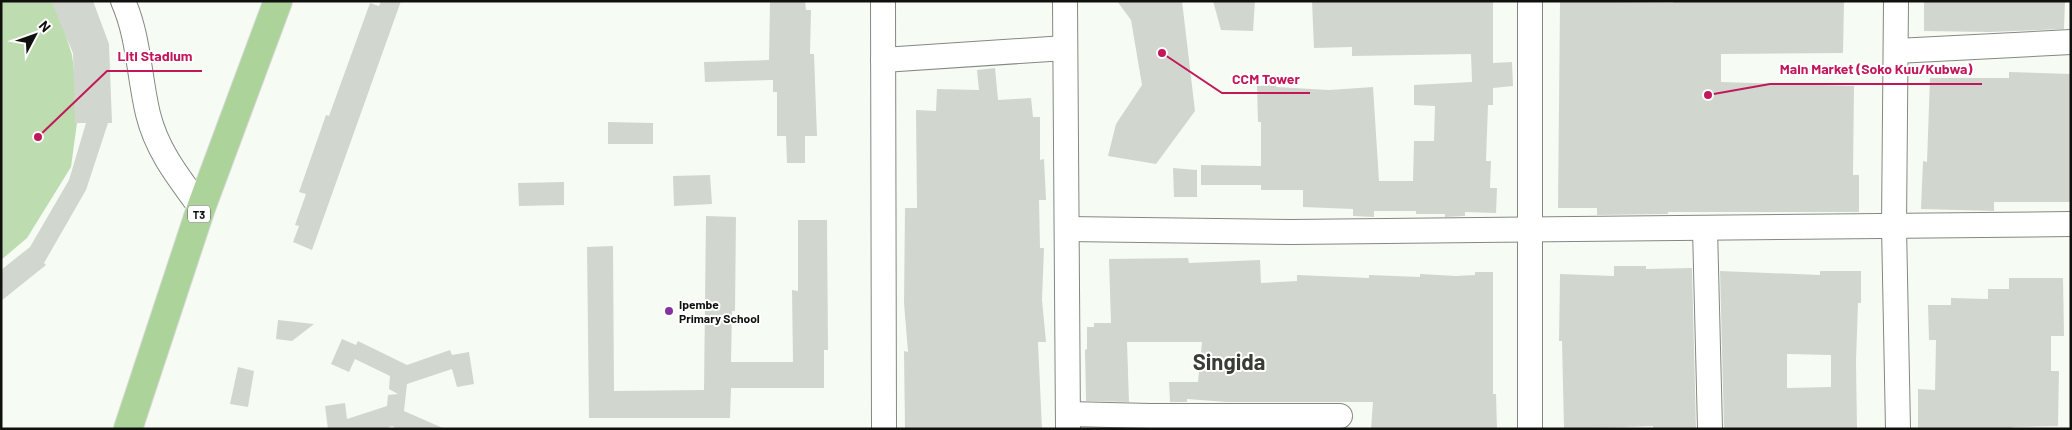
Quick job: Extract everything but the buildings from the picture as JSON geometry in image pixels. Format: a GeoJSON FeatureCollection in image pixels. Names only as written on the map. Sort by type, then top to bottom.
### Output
{"type":"FeatureCollection","features":[{"type":"Feature","properties":{"kind":"highway","name":"T3"},"geometry":{"type":"LineString","coordinates":[[128,429],[201,208],[278,1]]}},
{"type":"Feature","properties":{"kind":"street"},"geometry":{"type":"LineString","coordinates":[[123,1],[141,66],[148,115],[163,156],[201,208]]}},
{"type":"Feature","properties":{"kind":"street"},"geometry":{"type":"LineString","coordinates":[[883,1],[884,429]]}},
{"type":"Feature","properties":{"kind":"street"},"geometry":{"type":"LineString","coordinates":[[1065,1],[1068,421],[1150,416],[1340,416]]}},
{"type":"Feature","properties":{"kind":"street"},"geometry":{"type":"LineString","coordinates":[[1530,1],[1530,429]]}},
{"type":"Feature","properties":{"kind":"street"},"geometry":{"type":"LineString","coordinates":[[1896,1],[1894,226],[1898,429]]}},
{"type":"Feature","properties":{"kind":"street"},"geometry":{"type":"LineString","coordinates":[[1896,51],[2071,42]]}},
{"type":"Feature","properties":{"kind":"street"},"geometry":{"type":"LineString","coordinates":[[882,60],[1065,48]]}},
{"type":"Feature","properties":{"kind":"street"},"geometry":{"type":"LineString","coordinates":[[1067,229],[1291,232],[2071,224]]}},
{"type":"Feature","properties":{"kind":"street"},"geometry":{"type":"LineString","coordinates":[[1705,228],[1710,429]]}},
{"type":"Feature","properties":{"kind":"green space"},"geometry":{"type":"Polygon","coordinates":[[[1,1],[55,1],[72,55],[79,108],[71,167],[27,238],[1,260],[1,1]]]}},
{"type":"Feature","properties":{"kind":"place","name":"CCM Tower"},"geometry":{"type":"Point","coordinates":[1162,53]}},
{"type":"Feature","properties":{"kind":"place","name":"Main Market (Soko Kuu/Kubwa)"},"geometry":{"type":"Point","coordinates":[1708,95]}},
{"type":"Feature","properties":{"kind":"place","name":"Liti Stadium"},"geometry":{"type":"Point","coordinates":[38,137]}},
{"type":"Feature","properties":{"kind":"place","name":"Ipembe Primary School"},"geometry":{"type":"Point","coordinates":[669,311]}},
{"type":"Feature","properties":{"kind":"district","name":"Singida"},"geometry":{"type":"Point","coordinates":[1229,361]}}]}
